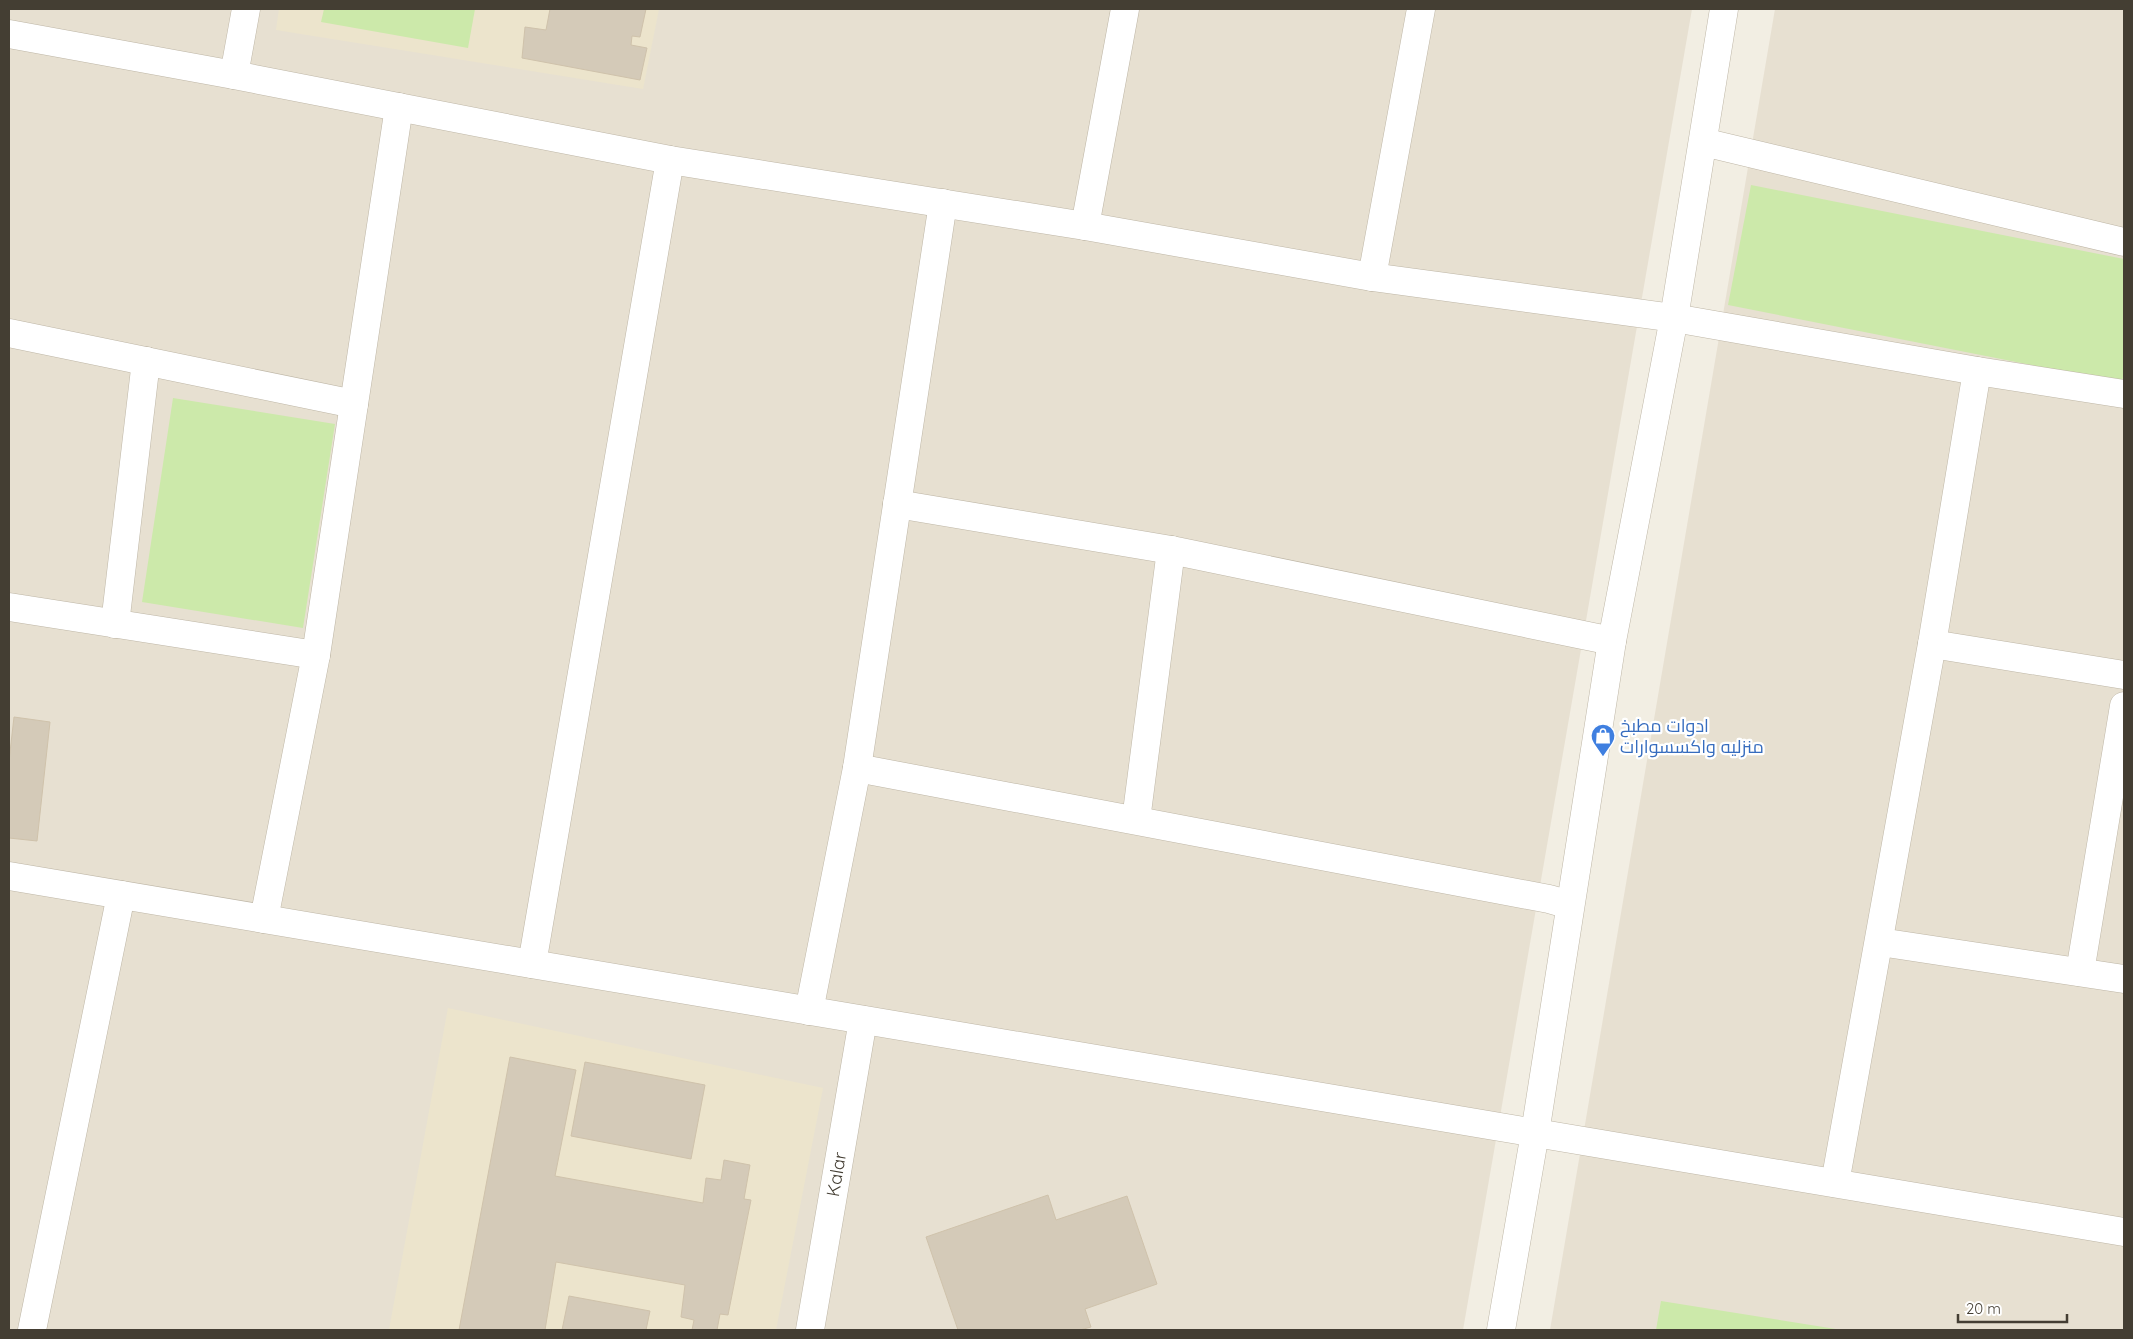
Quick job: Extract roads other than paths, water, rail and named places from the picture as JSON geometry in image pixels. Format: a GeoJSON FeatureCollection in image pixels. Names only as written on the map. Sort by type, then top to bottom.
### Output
{"type":"FeatureCollection","features":[{"type":"Feature","properties":{"kind":"street"},"geometry":{"type":"LineString","coordinates":[[234,75],[246,9]]}},
{"type":"Feature","properties":{"kind":"street"},"geometry":{"type":"LineString","coordinates":[[1085,226],[1125,9]]}},
{"type":"Feature","properties":{"kind":"street"},"geometry":{"type":"LineString","coordinates":[[1372,277],[1421,9]]}},
{"type":"Feature","properties":{"kind":"street"},"geometry":{"type":"LineString","coordinates":[[1501,1330],[1612,641],[1674,318],[1724,9]]}},
{"type":"Feature","properties":{"kind":"street"},"geometry":{"type":"LineString","coordinates":[[9,34],[234,75],[670,160],[1085,226],[1372,277],[1674,318],[1977,371],[2124,394]]}},
{"type":"Feature","properties":{"kind":"street"},"geometry":{"type":"LineString","coordinates":[[264,919],[316,655],[399,107]]}},
{"type":"Feature","properties":{"kind":"street"},"geometry":{"type":"LineString","coordinates":[[1703,142],[2124,242]]}},
{"type":"Feature","properties":{"kind":"street"},"geometry":{"type":"LineString","coordinates":[[532,964],[670,160]]}},
{"type":"Feature","properties":{"kind":"street"},"geometry":{"type":"LineString","coordinates":[[809,1011],[857,768],[943,204]]}},
{"type":"Feature","properties":{"kind":"street"},"geometry":{"type":"LineString","coordinates":[[9,333],[354,404]]}},
{"type":"Feature","properties":{"kind":"street"},"geometry":{"type":"LineString","coordinates":[[116,624],[146,361]]}},
{"type":"Feature","properties":{"kind":"street"},"geometry":{"type":"LineString","coordinates":[[1836,1183],[1932,644],[1977,371]]}},
{"type":"Feature","properties":{"kind":"street"},"geometry":{"type":"LineString","coordinates":[[897,504],[1171,550],[1612,641]]}},
{"type":"Feature","properties":{"kind":"street"},"geometry":{"type":"LineString","coordinates":[[1136,820],[1171,550]]}},
{"type":"Feature","properties":{"kind":"street"},"geometry":{"type":"LineString","coordinates":[[9,608],[316,655]]}},
{"type":"Feature","properties":{"kind":"street"},"geometry":{"type":"LineString","coordinates":[[1932,644],[2124,675]]}},
{"type":"Feature","properties":{"kind":"street"},"geometry":{"type":"LineString","coordinates":[[2080,972],[2124,706]]}},
{"type":"Feature","properties":{"kind":"street"},"geometry":{"type":"LineString","coordinates":[[857,768],[1136,820],[1570,905]]}},
{"type":"Feature","properties":{"kind":"street"},"geometry":{"type":"LineString","coordinates":[[9,876],[2124,1232]]}},
{"type":"Feature","properties":{"kind":"street"},"geometry":{"type":"LineString","coordinates":[[32,1330],[121,895]]}},
{"type":"Feature","properties":{"kind":"street"},"geometry":{"type":"LineString","coordinates":[[1880,942],[2124,979]]}},
{"type":"Feature","properties":{"kind":"street","name":"Kalar"},"geometry":{"type":"LineString","coordinates":[[810,1330],[863,1020]]}},
{"type":"Feature","properties":{"kind":"place","name":"ادوات مطبخ منزليه واكسسوارات"},"geometry":{"type":"Point","coordinates":[1603,757]}}]}
